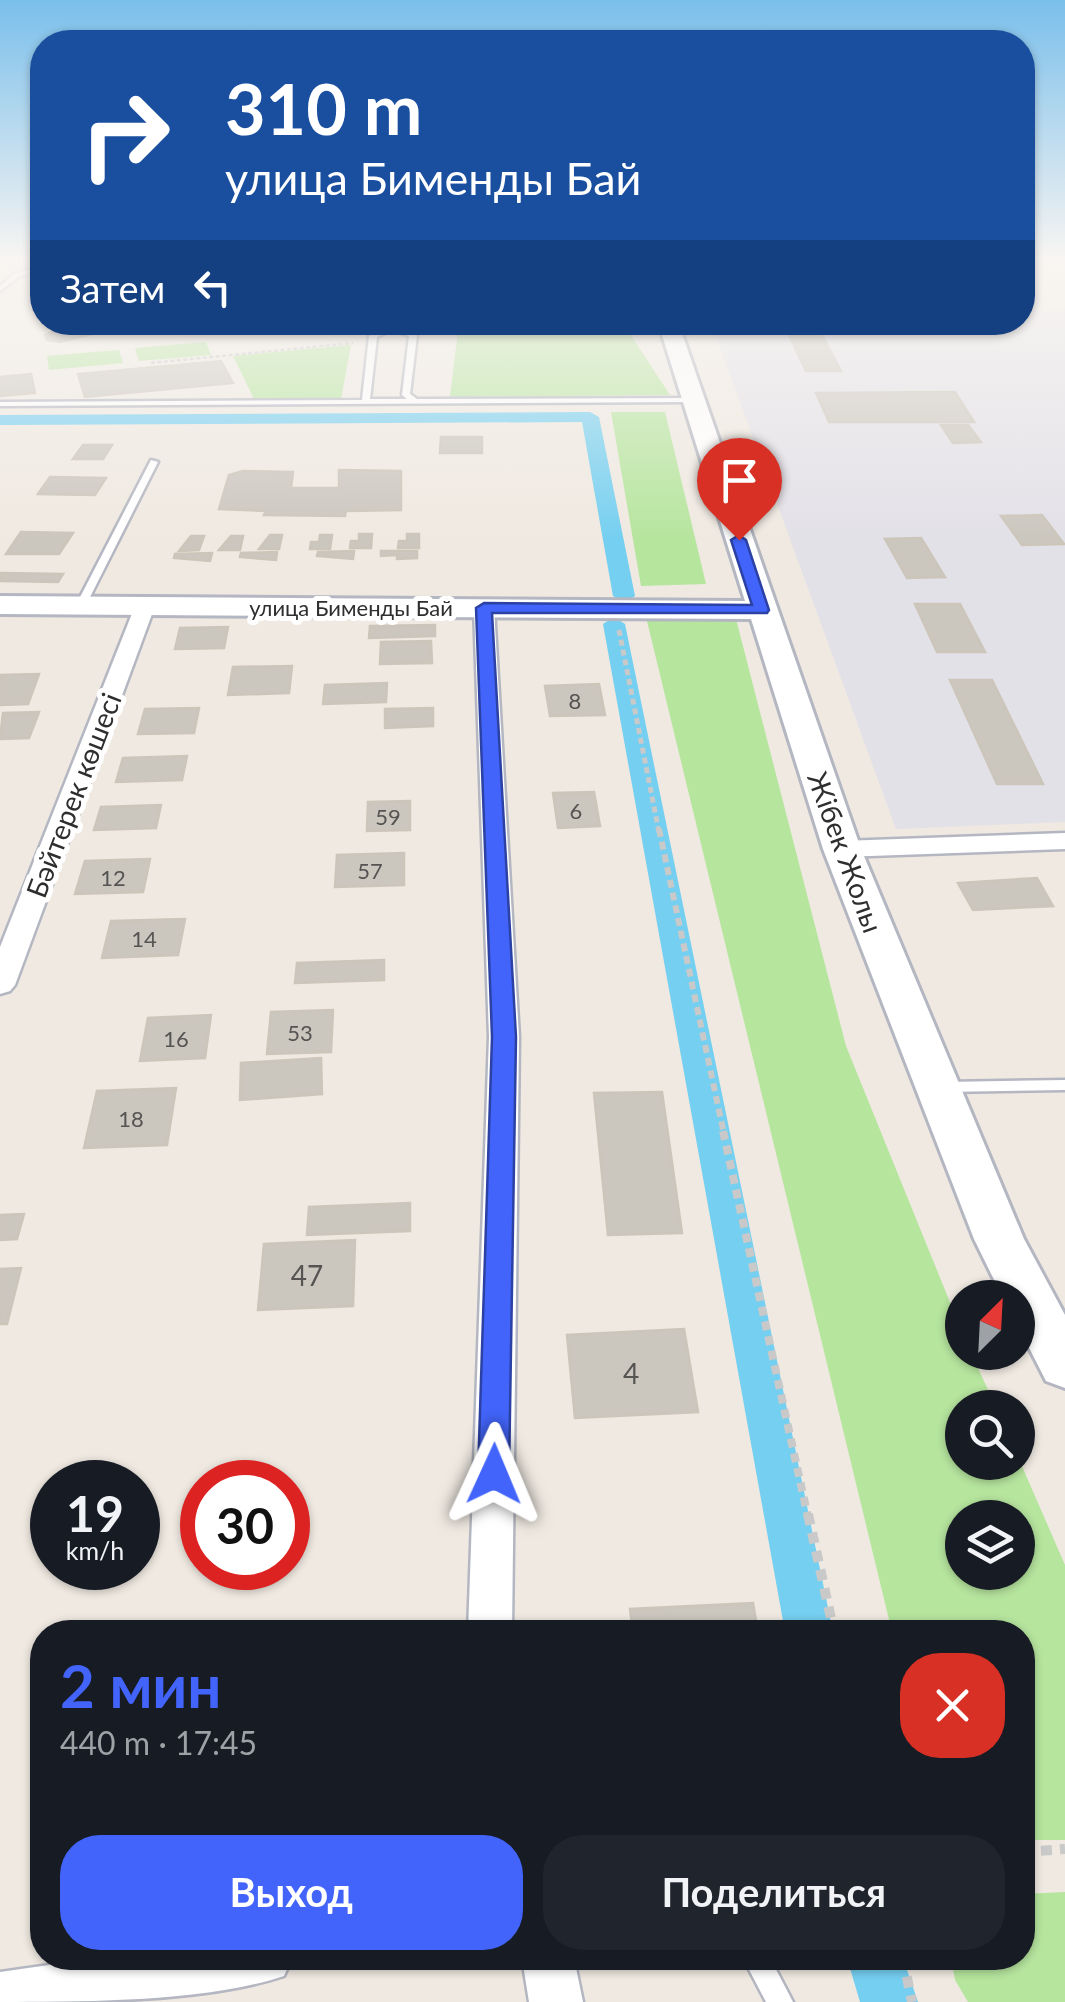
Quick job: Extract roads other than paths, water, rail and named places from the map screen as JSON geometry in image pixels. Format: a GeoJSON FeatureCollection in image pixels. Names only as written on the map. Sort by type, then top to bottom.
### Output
{"type":"FeatureCollection","features":[{"type":"Feature","properties":{"kind":"main road","name":"Жібек Жолы"},"geometry":{"type":"LineString","coordinates":[[677,351],[842,849],[999,1240],[1065,1366]]}},
{"type":"Feature","properties":{"kind":"main road","name":"улица Бименды Бай"},"geometry":{"type":"LineString","coordinates":[[0,604],[762,610]]}},
{"type":"Feature","properties":{"kind":"street","name":"Бәйтерек көшесі"},"geometry":{"type":"LineString","coordinates":[[0,985],[146,606]]}},
{"type":"Feature","properties":{"kind":"street"},"geometry":{"type":"LineString","coordinates":[[484,608],[504,1037],[490,1620]]}},
{"type":"Feature","properties":{"kind":"street"},"geometry":{"type":"LineString","coordinates":[[842,849],[1065,841]]}},
{"type":"Feature","properties":{"kind":"street"},"geometry":{"type":"LineString","coordinates":[[0,2000],[190,1970]]}},
{"type":"Feature","properties":{"kind":"street"},"geometry":{"type":"LineString","coordinates":[[550,1970],[556,2002]]}},
{"type":"Feature","properties":{"kind":"lane"},"geometry":{"type":"LineString","coordinates":[[366,401],[371,351]]}},
{"type":"Feature","properties":{"kind":"lane"},"geometry":{"type":"LineString","coordinates":[[410,351],[406,395],[416,402]]}},
{"type":"Feature","properties":{"kind":"lane"},"geometry":{"type":"LineString","coordinates":[[0,404],[693,400]]}},
{"type":"Feature","properties":{"kind":"lane"},"geometry":{"type":"LineString","coordinates":[[81,605],[154,462]]}},
{"type":"Feature","properties":{"kind":"lane"},"geometry":{"type":"LineString","coordinates":[[938,1087],[1065,1085]]}},
{"type":"Feature","properties":{"kind":"lane"},"geometry":{"type":"LineString","coordinates":[[763,1970],[780,2002]]}},
{"type":"Feature","properties":{"kind":"waterway"},"geometry":{"type":"LineString","coordinates":[[0,420],[590,417],[624,596]]}},
{"type":"Feature","properties":{"kind":"waterway"},"geometry":{"type":"LineString","coordinates":[[614,624],[807,1620]]}},
{"type":"Feature","properties":{"kind":"waterway"},"geometry":{"type":"LineString","coordinates":[[879,1970],[889,2002]]}}]}
